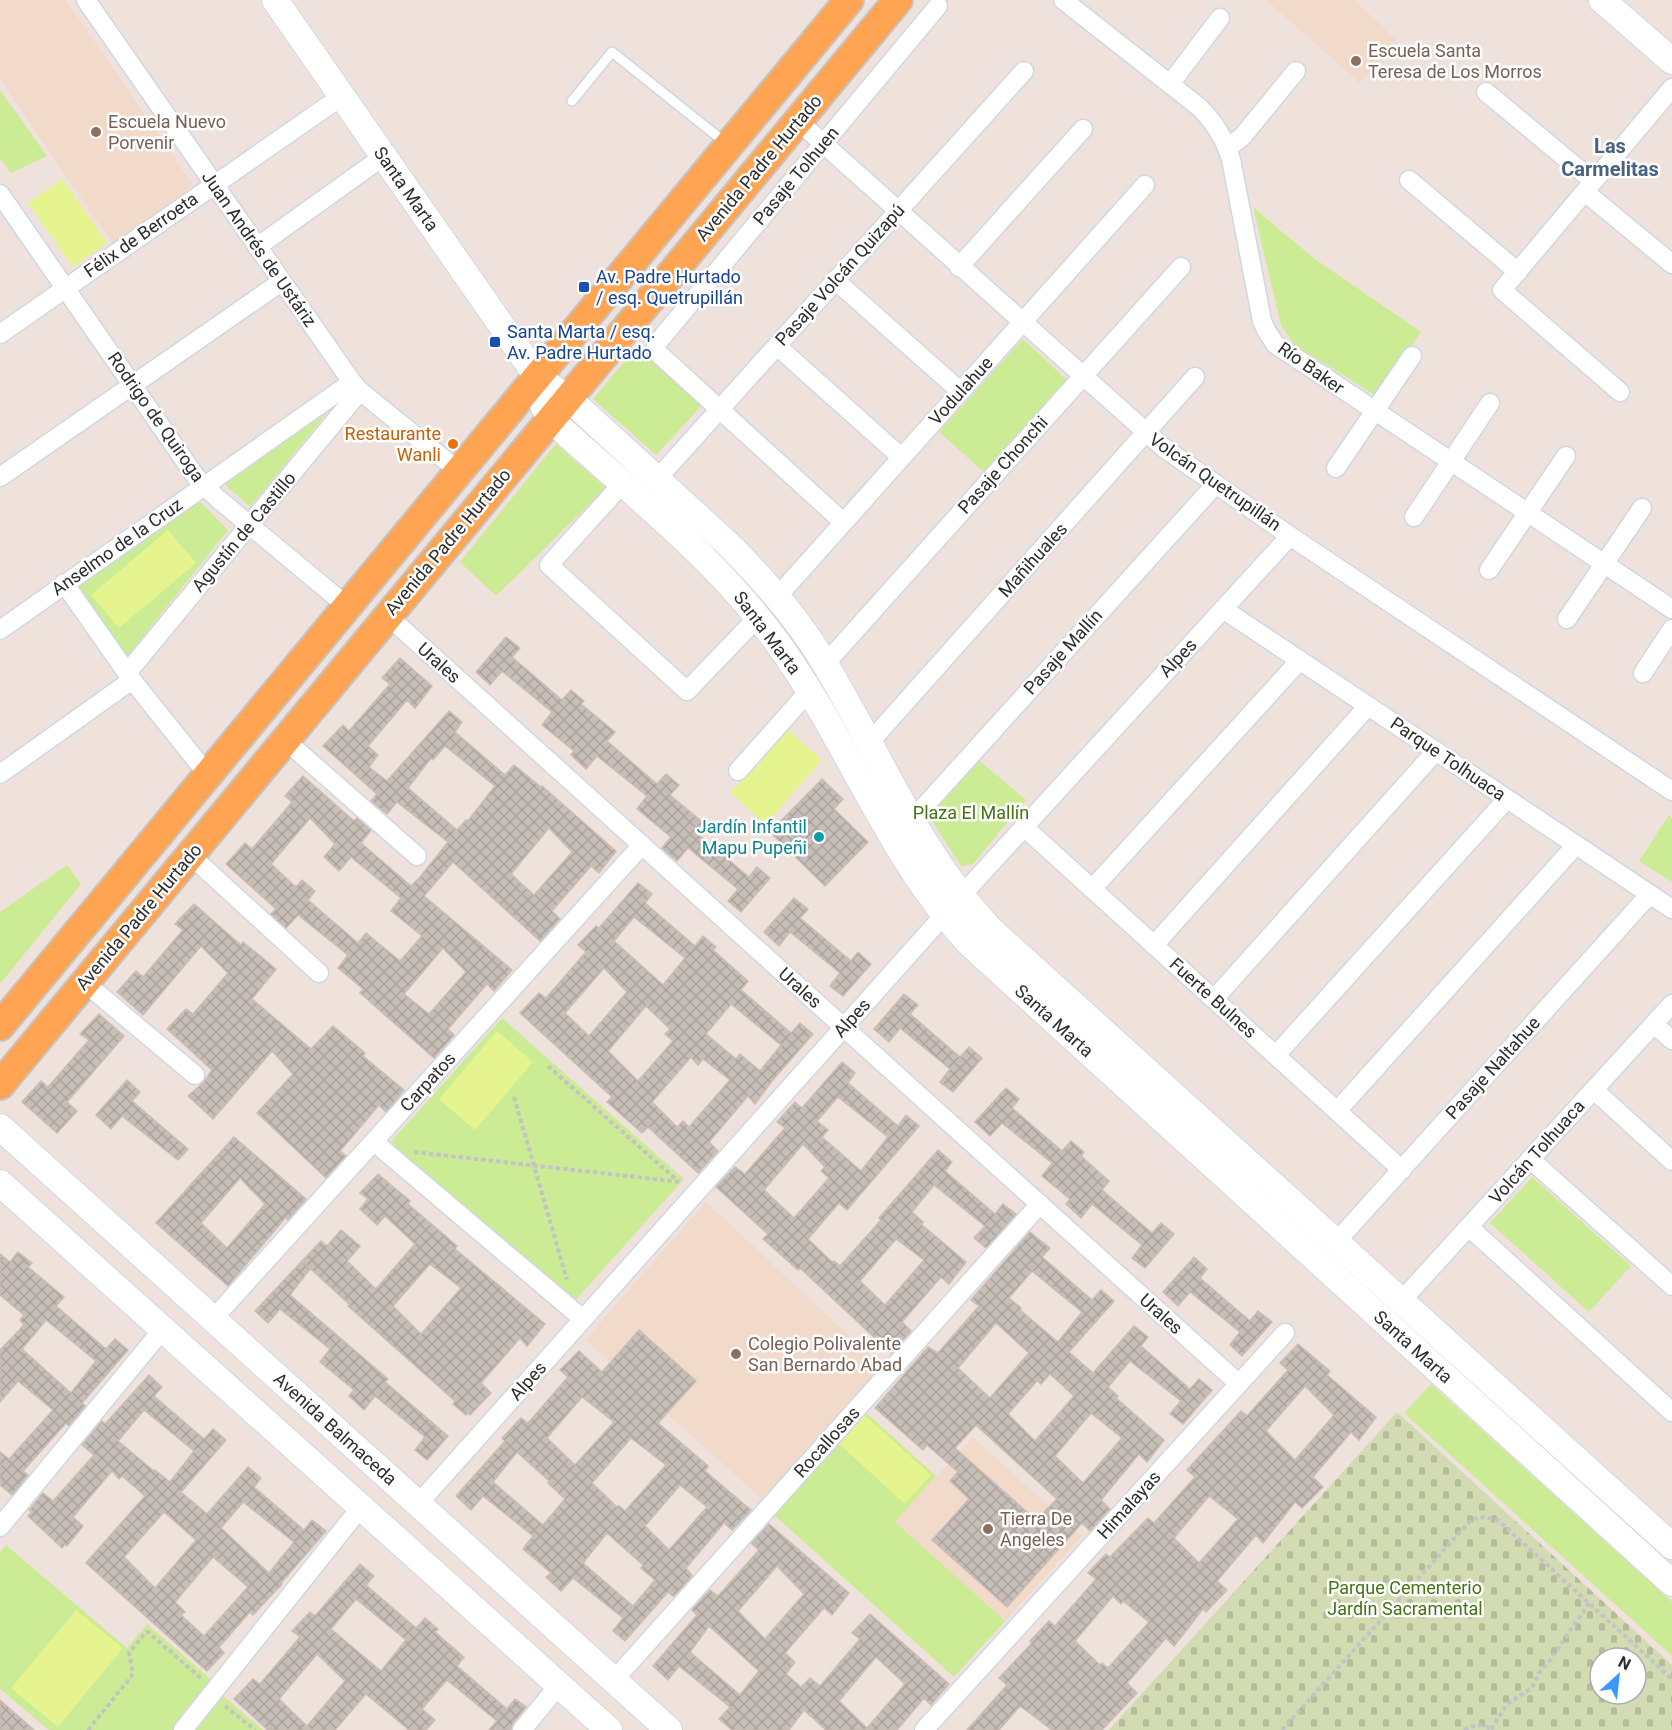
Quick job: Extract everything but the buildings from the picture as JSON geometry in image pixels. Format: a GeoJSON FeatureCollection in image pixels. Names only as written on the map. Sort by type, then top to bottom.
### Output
{"type":"FeatureCollection","features":[{"type":"Feature","properties":{"kind":"main road","name":"Avenida Padre Hurtado"},"geometry":{"type":"LineString","coordinates":[[0,1026],[849,0]]}},
{"type":"Feature","properties":{"kind":"main road","name":"Avenida Padre Hurtado"},"geometry":{"type":"LineString","coordinates":[[0,1085],[898,0]]}},
{"type":"Feature","properties":{"kind":"main road"},"geometry":{"type":"LineString","coordinates":[[0,1008],[26,995]]}},
{"type":"Feature","properties":{"kind":"street","name":"Juan Andrés de Ustáriz"},"geometry":{"type":"LineString","coordinates":[[86,0],[356,387],[460,472]]}},
{"type":"Feature","properties":{"kind":"street","name":"Santa Marta"},"geometry":{"type":"LineString","coordinates":[[275,0],[537,378],[568,398],[657,479],[736,552],[777,597],[825,664],[912,820],[960,896],[991,930],[1672,1546]]}},
{"type":"Feature","properties":{"kind":"street","name":"Río Baker"},"geometry":{"type":"LineString","coordinates":[[1063,0],[1170,84],[1209,117],[1218,128],[1227,148],[1260,313],[1271,339],[1280,348],[1672,609]]}},
{"type":"Feature","properties":{"kind":"street"},"geometry":{"type":"LineString","coordinates":[[1602,0],[1672,61]]}},
{"type":"Feature","properties":{"kind":"street","name":"Pasaje Tolhuen"},"geometry":{"type":"LineString","coordinates":[[719,409],[658,352],[656,348],[658,342],[938,6]]}},
{"type":"Feature","properties":{"kind":"street"},"geometry":{"type":"LineString","coordinates":[[1170,84],[1220,18]]}},
{"type":"Feature","properties":{"kind":"street","name":"Pasaje Volcán Quizapú"},"geometry":{"type":"LineString","coordinates":[[657,479],[1024,71]]}},
{"type":"Feature","properties":{"kind":"street"},"geometry":{"type":"LineString","coordinates":[[1227,148],[1242,137],[1296,71]]}},
{"type":"Feature","properties":{"kind":"street"},"geometry":{"type":"LineString","coordinates":[[1620,392],[1502,290],[1672,88]]}},
{"type":"Feature","properties":{"kind":"street"},"geometry":{"type":"LineString","coordinates":[[1486,92],[1672,264]]}},
{"type":"Feature","properties":{"kind":"street","name":"Félix de Berroeta"},"geometry":{"type":"LineString","coordinates":[[0,334],[342,96]]}},
{"type":"Feature","properties":{"kind":"street","name":"Volcán Quetrupillán"},"geometry":{"type":"LineString","coordinates":[[798,121],[1146,434],[1290,536],[1672,791]]}},
{"type":"Feature","properties":{"kind":"street"},"geometry":{"type":"LineString","coordinates":[[960,267],[1083,129]]}},
{"type":"Feature","properties":{"kind":"street"},"geometry":{"type":"LineString","coordinates":[[257,247],[384,156]]}},
{"type":"Feature","properties":{"kind":"street"},"geometry":{"type":"LineString","coordinates":[[1409,180],[1518,272]]}},
{"type":"Feature","properties":{"kind":"street","name":"Vodulahue"},"geometry":{"type":"LineString","coordinates":[[777,597],[1145,185]]}},
{"type":"Feature","properties":{"kind":"street","name":"Rodrigo de Quiroga"},"geometry":{"type":"LineString","coordinates":[[0,194],[189,467],[205,486],[348,607]]}},
{"type":"Feature","properties":{"kind":"street","name":"Pasaje Chonchi"},"geometry":{"type":"LineString","coordinates":[[825,664],[1181,267]]}},
{"type":"Feature","properties":{"kind":"street"},"geometry":{"type":"LineString","coordinates":[[835,280],[960,391]]}},
{"type":"Feature","properties":{"kind":"street"},"geometry":{"type":"LineString","coordinates":[[0,477],[281,282]]}},
{"type":"Feature","properties":{"kind":"street"},"geometry":{"type":"LineString","coordinates":[[777,346],[902,457]]}},
{"type":"Feature","properties":{"kind":"street"},"geometry":{"type":"LineString","coordinates":[[1336,468],[1412,356]]}},
{"type":"Feature","properties":{"kind":"street","name":"Mañihuales"},"geometry":{"type":"LineString","coordinates":[[869,743],[1195,377]]}},
{"type":"Feature","properties":{"kind":"street","name":"Santa Marta"},"geometry":{"type":"LineString","coordinates":[[537,378],[540,399],[550,419],[718,571],[758,617],[809,691],[918,880],[944,915],[972,946],[1672,1583]]}},
{"type":"Feature","properties":{"kind":"street","name":"Anselmo de la Cruz"},"geometry":{"type":"LineString","coordinates":[[0,630],[205,486],[356,387]]}},
{"type":"Feature","properties":{"kind":"street","name":"Agustín de Castillo"},"geometry":{"type":"LineString","coordinates":[[0,774],[129,677],[250,526],[356,387]]}},
{"type":"Feature","properties":{"kind":"street"},"geometry":{"type":"LineString","coordinates":[[1414,517],[1490,403]]}},
{"type":"Feature","properties":{"kind":"street"},"geometry":{"type":"LineString","coordinates":[[719,409],[843,522]]}},
{"type":"Feature","properties":{"kind":"street"},"geometry":{"type":"LineString","coordinates":[[1490,570],[1566,456]]}},
{"type":"Feature","properties":{"kind":"street"},"geometry":{"type":"LineString","coordinates":[[622,484],[549,565],[687,691],[758,617]]}},
{"type":"Feature","properties":{"kind":"street","name":"Pasaje Mallín"},"geometry":{"type":"LineString","coordinates":[[912,820],[1215,484]]}},
{"type":"Feature","properties":{"kind":"street"},"geometry":{"type":"LineString","coordinates":[[1567,619],[1642,508]]}},
{"type":"Feature","properties":{"kind":"street","name":"Alpes"},"geometry":{"type":"LineString","coordinates":[[418,1504],[580,1316],[703,1185],[960,896],[1290,536]]}},
{"type":"Feature","properties":{"kind":"street"},"geometry":{"type":"LineString","coordinates":[[64,583],[129,677],[208,775]]}},
{"type":"Feature","properties":{"kind":"street","name":"Parque Tolhuaca"},"geometry":{"type":"LineString","coordinates":[[1223,609],[1672,909]]}},
{"type":"Feature","properties":{"kind":"street","name":"Urales"},"geometry":{"type":"LineString","coordinates":[[388,616],[1239,1384]]}},
{"type":"Feature","properties":{"kind":"street"},"geometry":{"type":"LineString","coordinates":[[1643,673],[1672,630]]}},
{"type":"Feature","properties":{"kind":"street"},"geometry":{"type":"LineString","coordinates":[[1092,889],[1299,660]]}},
{"type":"Feature","properties":{"kind":"street"},"geometry":{"type":"LineString","coordinates":[[738,771],[809,691]]}},
{"type":"Feature","properties":{"kind":"street"},"geometry":{"type":"LineString","coordinates":[[1154,945],[1368,706]]}},
{"type":"Feature","properties":{"kind":"street"},"geometry":{"type":"LineString","coordinates":[[285,740],[417,856]]}},
{"type":"Feature","properties":{"kind":"street"},"geometry":{"type":"LineString","coordinates":[[1214,999],[1436,751]]}},
{"type":"Feature","properties":{"kind":"street"},"geometry":{"type":"LineString","coordinates":[[1276,1055],[1507,799]]}},
{"type":"Feature","properties":{"kind":"street","name":"Fuerte Bulnes"},"geometry":{"type":"LineString","coordinates":[[1024,827],[1402,1170]]}},
{"type":"Feature","properties":{"kind":"street","name":"Carpatos"},"geometry":{"type":"LineString","coordinates":[[213,1319],[377,1145],[642,845]]}},
{"type":"Feature","properties":{"kind":"street"},"geometry":{"type":"LineString","coordinates":[[1337,1111],[1576,845]]}},
{"type":"Feature","properties":{"kind":"street"},"geometry":{"type":"LineString","coordinates":[[190,855],[320,973]]}},
{"type":"Feature","properties":{"kind":"street","name":"Pasaje Naltahue"},"geometry":{"type":"LineString","coordinates":[[1336,1242],[1650,894]]}},
{"type":"Feature","properties":{"kind":"street"},"geometry":{"type":"LineString","coordinates":[[84,982],[195,1075]]}},
{"type":"Feature","properties":{"kind":"street","name":"Volcán Tolhuaca"},"geometry":{"type":"LineString","coordinates":[[1401,1301],[1672,1004]]}},
{"type":"Feature","properties":{"kind":"street"},"geometry":{"type":"LineString","coordinates":[[1654,1024],[1672,1040]]}},
{"type":"Feature","properties":{"kind":"street"},"geometry":{"type":"LineString","coordinates":[[1594,1090],[1672,1161]]}},
{"type":"Feature","properties":{"kind":"street","name":"Avenida Balmaceda"},"geometry":{"type":"LineString","coordinates":[[0,1127],[669,1730]]}},
{"type":"Feature","properties":{"kind":"street"},"geometry":{"type":"LineString","coordinates":[[377,1145],[580,1316]]}},
{"type":"Feature","properties":{"kind":"street"},"geometry":{"type":"LineString","coordinates":[[1530,1159],[1672,1286]]}},
{"type":"Feature","properties":{"kind":"street"},"geometry":{"type":"LineString","coordinates":[[0,1183],[609,1730]]}},
{"type":"Feature","properties":{"kind":"street","name":"Rocallosas"},"geometry":{"type":"LineString","coordinates":[[614,1680],[1040,1204]]}},
{"type":"Feature","properties":{"kind":"street"},"geometry":{"type":"LineString","coordinates":[[1469,1227],[1672,1412]]}},
{"type":"Feature","properties":{"kind":"street"},"geometry":{"type":"LineString","coordinates":[[0,1527],[163,1329]]}},
{"type":"Feature","properties":{"kind":"street","name":"Himalayas"},"geometry":{"type":"LineString","coordinates":[[924,1730],[1285,1334]]}},
{"type":"Feature","properties":{"kind":"street"},"geometry":{"type":"LineString","coordinates":[[183,1730],[361,1507]]}},
{"type":"Feature","properties":{"kind":"street"},"geometry":{"type":"LineString","coordinates":[[522,1730],[558,1685]]}},
{"type":"Feature","properties":{"kind":"lane"},"geometry":{"type":"LineString","coordinates":[[572,101],[612,52],[729,146]]}},
{"type":"Feature","properties":{"kind":"path"},"geometry":{"type":"LineString","coordinates":[[548,1066],[680,1182]]}},
{"type":"Feature","properties":{"kind":"path"},"geometry":{"type":"LineString","coordinates":[[514,1097],[580,1316]]}},
{"type":"Feature","properties":{"kind":"path"},"geometry":{"type":"LineString","coordinates":[[377,1145],[703,1185]]}},
{"type":"Feature","properties":{"kind":"path"},"geometry":{"type":"LineString","coordinates":[[1282,1730],[1472,1519],[1485,1517],[1499,1521],[1672,1678]]}},
{"type":"Feature","properties":{"kind":"path"},"geometry":{"type":"LineString","coordinates":[[1464,1730],[1475,1725],[1485,1725],[1491,1729],[1507,1704],[1533,1688],[1539,1672],[1551,1659],[1589,1603]]}},
{"type":"Feature","properties":{"kind":"path"},"geometry":{"type":"LineString","coordinates":[[88,1730],[131,1677],[133,1673],[129,1653],[146,1632],[255,1730]]}},
{"type":"Feature","properties":{"kind":"shaded area","name":"Escuela Nuevo Porvenir"},"geometry":{"type":"Polygon","coordinates":[[[0,0],[66,0],[193,185],[114,246],[0,79],[0,0]]]}},
{"type":"Feature","properties":{"kind":"shaded area","name":"Escuela Santa Teresa de Los Morros"},"geometry":{"type":"Polygon","coordinates":[[[1266,0],[1354,0],[1396,39],[1360,83],[1266,0]]]}},
{"type":"Feature","properties":{"kind":"shaded area","name":"Colegio Polivalente San Bernardo Abad"},"geometry":{"type":"Polygon","coordinates":[[[706,1202],[885,1369],[763,1500],[585,1340],[706,1202]]]}},
{"type":"Feature","properties":{"kind":"shaded area","name":"Tierra De Angeles"},"geometry":{"type":"Polygon","coordinates":[[[973,1437],[1082,1536],[1005,1621],[894,1522],[973,1437]]]}},
{"type":"Feature","properties":{"kind":"green space"},"geometry":{"type":"Polygon","coordinates":[[[0,90],[47,156],[11,173],[0,158],[0,90]]]}},
{"type":"Feature","properties":{"kind":"green space"},"geometry":{"type":"Polygon","coordinates":[[[62,179],[107,243],[73,267],[28,203],[62,179]]]}},
{"type":"Feature","properties":{"kind":"green space"},"geometry":{"type":"Polygon","coordinates":[[[1253,207],[1312,257],[1421,332],[1376,396],[1294,344],[1281,325],[1253,207]]]}},
{"type":"Feature","properties":{"kind":"green space"},"geometry":{"type":"Polygon","coordinates":[[[1023,339],[1071,384],[988,476],[939,432],[1023,339]]]}},
{"type":"Feature","properties":{"kind":"green space"},"geometry":{"type":"Polygon","coordinates":[[[637,347],[703,404],[656,455],[593,399],[637,347]]]}},
{"type":"Feature","properties":{"kind":"green space"},"geometry":{"type":"Polygon","coordinates":[[[327,413],[250,507],[223,483],[327,413]]]}},
{"type":"Feature","properties":{"kind":"green space"},"geometry":{"type":"Polygon","coordinates":[[[556,444],[606,488],[496,596],[460,562],[556,444]]]}},
{"type":"Feature","properties":{"kind":"green space"},"geometry":{"type":"Polygon","coordinates":[[[198,500],[228,530],[126,658],[68,591],[198,500]]]}},
{"type":"Feature","properties":{"kind":"green space"},"geometry":{"type":"Polygon","coordinates":[[[168,530],[196,563],[119,628],[91,595],[168,530]]]}},
{"type":"Feature","properties":{"kind":"green space"},"geometry":{"type":"Polygon","coordinates":[[[787,729],[822,760],[766,824],[730,793],[787,729]]]}},
{"type":"Feature","properties":{"kind":"green space","name":"Plaza El Mallín"},"geometry":{"type":"Polygon","coordinates":[[[976,758],[1026,800],[972,865],[961,866],[927,813],[976,758]]]}},
{"type":"Feature","properties":{"kind":"green space"},"geometry":{"type":"Polygon","coordinates":[[[1669,815],[1672,818],[1672,882],[1639,861],[1669,815]]]}},
{"type":"Feature","properties":{"kind":"green space"},"geometry":{"type":"Polygon","coordinates":[[[67,865],[81,884],[0,984],[0,912],[67,865]]]}},
{"type":"Feature","properties":{"kind":"green space"},"geometry":{"type":"Polygon","coordinates":[[[502,1018],[684,1179],[572,1304],[391,1142],[502,1018]]]}},
{"type":"Feature","properties":{"kind":"green space"},"geometry":{"type":"Polygon","coordinates":[[[497,1031],[533,1062],[475,1130],[439,1099],[497,1031]]]}},
{"type":"Feature","properties":{"kind":"green space"},"geometry":{"type":"Polygon","coordinates":[[[1532,1177],[1631,1266],[1589,1312],[1490,1223],[1532,1177]]]}},
{"type":"Feature","properties":{"kind":"green space"},"geometry":{"type":"Polygon","coordinates":[[[1431,1384],[1672,1602],[1672,1656],[1404,1413],[1431,1384]]]}},
{"type":"Feature","properties":{"kind":"green space"},"geometry":{"type":"Polygon","coordinates":[[[865,1412],[936,1476],[895,1522],[1005,1621],[954,1677],[773,1514],[865,1412]]]}},
{"type":"Feature","properties":{"kind":"green space","name":"Parque Cementerio Jardín Sacramental"},"geometry":{"type":"Polygon","coordinates":[[[1397,1412],[1672,1665],[1672,1730],[1109,1730],[1397,1412]]]}},
{"type":"Feature","properties":{"kind":"green space"},"geometry":{"type":"Polygon","coordinates":[[[865,1415],[931,1475],[905,1504],[839,1444],[865,1415]]]}},
{"type":"Feature","properties":{"kind":"green space"},"geometry":{"type":"Polygon","coordinates":[[[6,1545],[127,1648],[147,1624],[222,1689],[220,1693],[263,1730],[49,1730],[0,1689],[0,1552],[6,1545]]]}},
{"type":"Feature","properties":{"kind":"green space"},"geometry":{"type":"Polygon","coordinates":[[[76,1610],[123,1648],[58,1727],[11,1688],[76,1610]]]}},
{"type":"Feature","properties":{"kind":"place","name":"Escuela Santa Teresa de Los Morros"},"geometry":{"type":"Point","coordinates":[1356,61]}},
{"type":"Feature","properties":{"kind":"place","name":"Escuela Nuevo Porvenir"},"geometry":{"type":"Point","coordinates":[96,132]}},
{"type":"Feature","properties":{"kind":"place","name":"Av. Padre Hurtado / esq. Quetrupillán"},"geometry":{"type":"Point","coordinates":[584,287]}},
{"type":"Feature","properties":{"kind":"place","name":"Santa Marta / esq. Av. Padre Hurtado"},"geometry":{"type":"Point","coordinates":[495,342]}},
{"type":"Feature","properties":{"kind":"place","name":"Restaurante Wanli"},"geometry":{"type":"Point","coordinates":[453,444]}},
{"type":"Feature","properties":{"kind":"place","name":"Jardín Infantil Mapu Pupeñi"},"geometry":{"type":"Point","coordinates":[819,837]}},
{"type":"Feature","properties":{"kind":"place","name":"Colegio Polivalente San Bernardo Abad"},"geometry":{"type":"Point","coordinates":[736,1354]}},
{"type":"Feature","properties":{"kind":"place","name":"Tierra De Angeles"},"geometry":{"type":"Point","coordinates":[988,1529]}},
{"type":"Feature","properties":{"kind":"district","name":"Las Carmelitas"},"geometry":{"type":"Point","coordinates":[1610,158]}}]}
